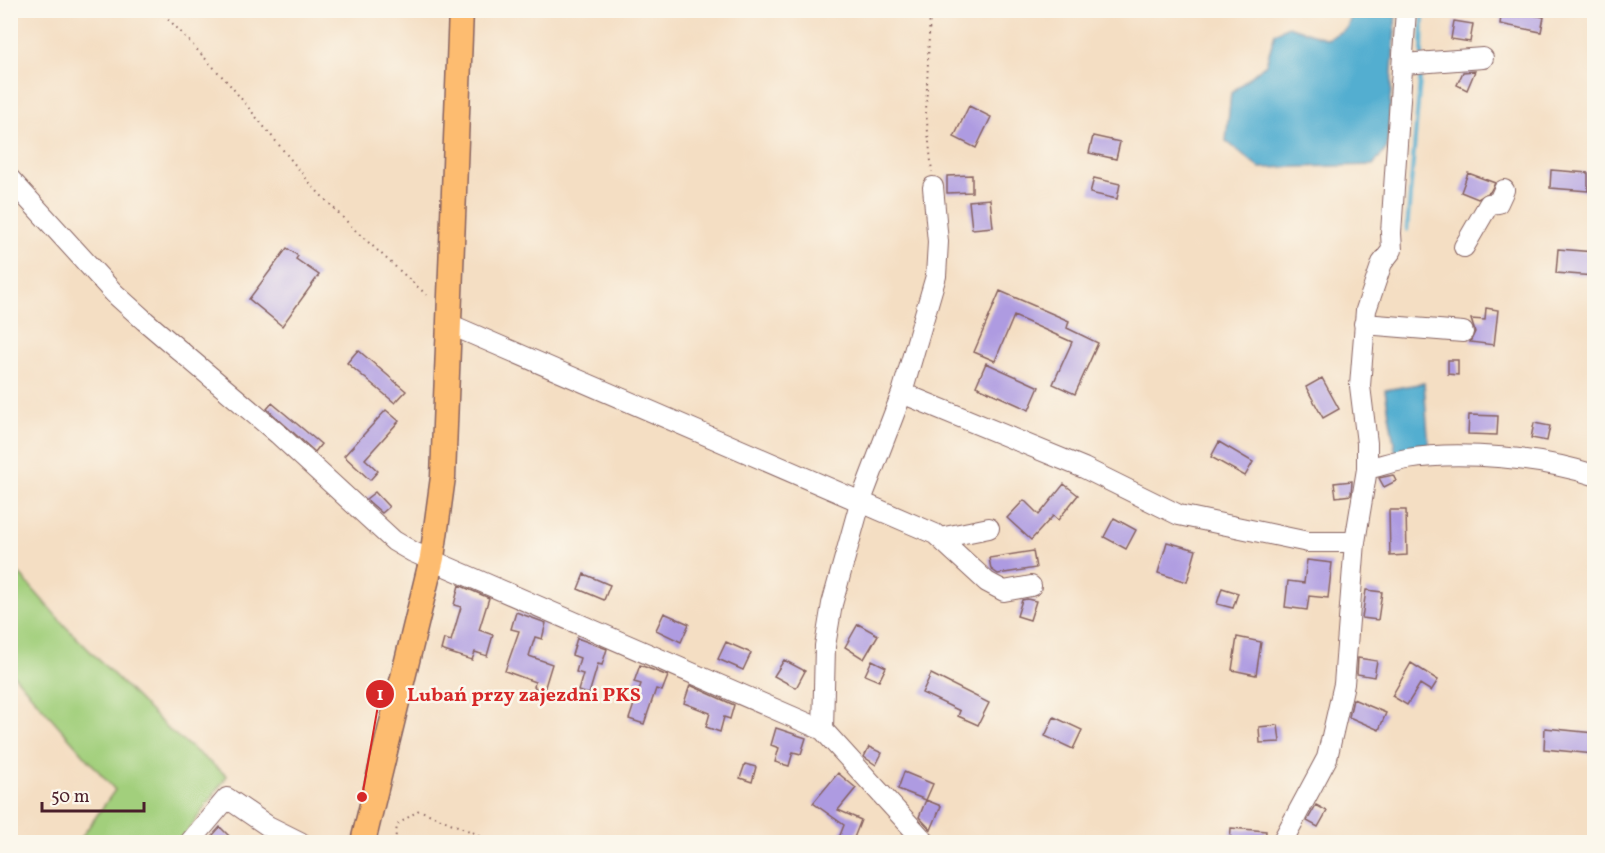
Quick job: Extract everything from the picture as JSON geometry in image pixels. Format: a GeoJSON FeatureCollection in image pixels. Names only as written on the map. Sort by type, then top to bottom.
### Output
{"type":"FeatureCollection","features":[{"type":"Feature","properties":{"kind":"main road"},"geometry":{"type":"LineString","coordinates":[[363,843],[432,558],[443,477],[461,10]]}},
{"type":"Feature","properties":{"kind":"street"},"geometry":{"type":"LineString","coordinates":[[1282,843],[1327,758],[1344,684],[1355,542],[1367,469],[1367,443],[1360,386],[1364,324],[1373,286],[1382,263],[1392,250],[1391,233],[1406,10]]}},
{"type":"Feature","properties":{"kind":"street"},"geometry":{"type":"LineString","coordinates":[[1404,64],[1483,58]]}},
{"type":"Feature","properties":{"kind":"street"},"geometry":{"type":"LineString","coordinates":[[10,179],[114,292],[179,352],[278,434],[394,541],[823,730],[925,843]]}},
{"type":"Feature","properties":{"kind":"street"},"geometry":{"type":"LineString","coordinates":[[823,730],[828,626],[860,503],[902,393],[936,276],[938,242],[933,187]]}},
{"type":"Feature","properties":{"kind":"street"},"geometry":{"type":"LineString","coordinates":[[1464,247],[1489,204],[1498,203],[1504,190]]}},
{"type":"Feature","properties":{"kind":"street"},"geometry":{"type":"LineString","coordinates":[[450,314],[860,503],[935,534],[987,582],[1004,591],[1031,586]]}},
{"type":"Feature","properties":{"kind":"street"},"geometry":{"type":"LineString","coordinates":[[1364,324],[1463,332]]}},
{"type":"Feature","properties":{"kind":"street"},"geometry":{"type":"LineString","coordinates":[[902,393],[1084,468],[1179,515],[1308,542],[1355,542]]}},
{"type":"Feature","properties":{"kind":"street"},"geometry":{"type":"LineString","coordinates":[[1367,469],[1406,459],[1448,455],[1566,466],[1594,475]]}},
{"type":"Feature","properties":{"kind":"street"},"geometry":{"type":"LineString","coordinates":[[940,538],[989,528]]}},
{"type":"Feature","properties":{"kind":"street"},"geometry":{"type":"LineString","coordinates":[[190,842],[227,798],[268,826],[300,843]]}},
{"type":"Feature","properties":{"kind":"path"},"geometry":{"type":"LineString","coordinates":[[160,10],[230,85],[314,188],[357,232],[431,300],[450,314]]}},
{"type":"Feature","properties":{"kind":"path"},"geometry":{"type":"LineString","coordinates":[[930,10],[926,112],[933,187]]}},
{"type":"Feature","properties":{"kind":"path"},"geometry":{"type":"LineString","coordinates":[[394,843],[397,825],[419,810],[496,843]]}},
{"type":"Feature","properties":{"kind":"green space"},"geometry":{"type":"Polygon","coordinates":[[[10,563],[65,626],[169,730],[227,776],[180,842],[78,842],[115,790],[11,672],[10,563]]]}},
{"type":"Feature","properties":{"kind":"water"},"geometry":{"type":"Polygon","coordinates":[[[1353,11],[1396,11],[1387,148],[1373,165],[1260,168],[1226,141],[1231,93],[1266,64],[1275,33],[1288,26],[1328,39],[1347,28],[1353,11]]]}},
{"type":"Feature","properties":{"kind":"water"},"geometry":{"type":"Polygon","coordinates":[[[1424,383],[1429,449],[1396,455],[1385,390],[1424,383]]]}},
{"type":"Feature","properties":{"kind":"building"},"geometry":{"type":"Polygon","coordinates":[[[1502,10],[1544,17],[1541,32],[1500,24],[1502,10]]]}},
{"type":"Feature","properties":{"kind":"building"},"geometry":{"type":"Polygon","coordinates":[[[1454,21],[1473,24],[1470,42],[1451,39],[1454,21]]]}},
{"type":"Feature","properties":{"kind":"building"},"geometry":{"type":"Polygon","coordinates":[[[1475,71],[1467,90],[1457,85],[1463,72],[1475,71]]]}},
{"type":"Feature","properties":{"kind":"building"},"geometry":{"type":"Polygon","coordinates":[[[969,106],[991,117],[976,148],[954,137],[969,106]]]}},
{"type":"Feature","properties":{"kind":"building"},"geometry":{"type":"Polygon","coordinates":[[[1093,136],[1120,142],[1116,159],[1089,153],[1093,136]]]}},
{"type":"Feature","properties":{"kind":"building"},"geometry":{"type":"Polygon","coordinates":[[[1551,170],[1588,173],[1588,191],[1550,188],[1551,170]]]}},
{"type":"Feature","properties":{"kind":"building"},"geometry":{"type":"Polygon","coordinates":[[[1468,173],[1495,183],[1490,192],[1478,199],[1461,192],[1468,173]]]}},
{"type":"Feature","properties":{"kind":"building"},"geometry":{"type":"Polygon","coordinates":[[[972,175],[972,192],[947,193],[947,176],[972,175]]]}},
{"type":"Feature","properties":{"kind":"building"},"geometry":{"type":"Polygon","coordinates":[[[1094,178],[1120,184],[1117,199],[1090,193],[1094,178]]]}},
{"type":"Feature","properties":{"kind":"building"},"geometry":{"type":"Polygon","coordinates":[[[990,199],[993,227],[972,229],[969,201],[990,199]]]}},
{"type":"Feature","properties":{"kind":"building"},"geometry":{"type":"Polygon","coordinates":[[[287,248],[298,256],[296,259],[319,275],[282,326],[249,299],[287,248]]]}},
{"type":"Feature","properties":{"kind":"building"},"geometry":{"type":"Polygon","coordinates":[[[1558,249],[1594,252],[1594,276],[1556,273],[1558,249]]]}},
{"type":"Feature","properties":{"kind":"building"},"geometry":{"type":"Polygon","coordinates":[[[1000,291],[1069,321],[1067,328],[1098,343],[1075,394],[1053,384],[1072,342],[1014,316],[995,361],[974,352],[1000,291]]]}},
{"type":"Feature","properties":{"kind":"building"},"geometry":{"type":"Polygon","coordinates":[[[1486,308],[1498,310],[1494,345],[1470,342],[1475,332],[1471,319],[1485,320],[1486,308]]]}},
{"type":"Feature","properties":{"kind":"building"},"geometry":{"type":"Polygon","coordinates":[[[358,350],[406,391],[395,403],[347,363],[358,350]]]}},
{"type":"Feature","properties":{"kind":"building"},"geometry":{"type":"Polygon","coordinates":[[[1448,360],[1458,360],[1458,375],[1448,374],[1448,360]]]}},
{"type":"Feature","properties":{"kind":"building"},"geometry":{"type":"Polygon","coordinates":[[[986,363],[1039,387],[1029,410],[976,386],[986,363]]]}},
{"type":"Feature","properties":{"kind":"building"},"geometry":{"type":"Polygon","coordinates":[[[1322,378],[1339,409],[1323,418],[1306,387],[1322,378]]]}},
{"type":"Feature","properties":{"kind":"building"},"geometry":{"type":"Polygon","coordinates":[[[272,403],[321,444],[315,452],[267,409],[272,403]]]}},
{"type":"Feature","properties":{"kind":"building"},"geometry":{"type":"Polygon","coordinates":[[[386,410],[399,421],[365,459],[378,471],[370,480],[344,456],[386,410]]]}},
{"type":"Feature","properties":{"kind":"building"},"geometry":{"type":"Polygon","coordinates":[[[1469,415],[1498,416],[1497,435],[1468,434],[1469,415]]]}},
{"type":"Feature","properties":{"kind":"building"},"geometry":{"type":"Polygon","coordinates":[[[1534,423],[1550,426],[1547,441],[1531,438],[1534,423]]]}},
{"type":"Feature","properties":{"kind":"building"},"geometry":{"type":"Polygon","coordinates":[[[1219,442],[1253,462],[1245,476],[1211,457],[1219,442]]]}},
{"type":"Feature","properties":{"kind":"building"},"geometry":{"type":"Polygon","coordinates":[[[1393,475],[1396,481],[1384,487],[1379,478],[1393,475]]]}},
{"type":"Feature","properties":{"kind":"building"},"geometry":{"type":"Polygon","coordinates":[[[1352,481],[1351,495],[1336,497],[1334,483],[1352,481]]]}},
{"type":"Feature","properties":{"kind":"building"},"geometry":{"type":"Polygon","coordinates":[[[1064,484],[1078,495],[1058,520],[1053,516],[1031,540],[1007,518],[1024,500],[1039,515],[1064,484]]]}},
{"type":"Feature","properties":{"kind":"building"},"geometry":{"type":"Polygon","coordinates":[[[375,492],[389,507],[382,513],[366,499],[375,492]]]}},
{"type":"Feature","properties":{"kind":"building"},"geometry":{"type":"Polygon","coordinates":[[[1389,510],[1406,510],[1407,555],[1390,556],[1389,510]]]}},
{"type":"Feature","properties":{"kind":"building"},"geometry":{"type":"Polygon","coordinates":[[[1114,518],[1136,530],[1126,549],[1104,537],[1114,518]]]}},
{"type":"Feature","properties":{"kind":"building"},"geometry":{"type":"Polygon","coordinates":[[[1167,542],[1196,550],[1187,582],[1158,573],[1167,542]]]}},
{"type":"Feature","properties":{"kind":"building"},"geometry":{"type":"Polygon","coordinates":[[[1033,551],[1036,568],[998,574],[991,569],[989,558],[1033,551]]]}},
{"type":"Feature","properties":{"kind":"building"},"geometry":{"type":"Polygon","coordinates":[[[1307,560],[1332,563],[1328,598],[1309,596],[1307,610],[1285,607],[1288,581],[1304,583],[1307,560]]]}},
{"type":"Feature","properties":{"kind":"building"},"geometry":{"type":"Polygon","coordinates":[[[584,574],[610,585],[604,600],[578,589],[584,574]]]}},
{"type":"Feature","properties":{"kind":"building"},"geometry":{"type":"Polygon","coordinates":[[[459,585],[489,598],[479,630],[493,635],[487,656],[475,652],[472,660],[441,650],[444,639],[451,641],[461,607],[454,605],[459,585]]]}},
{"type":"Feature","properties":{"kind":"building"},"geometry":{"type":"Polygon","coordinates":[[[1222,588],[1238,593],[1233,608],[1217,604],[1222,588]]]}},
{"type":"Feature","properties":{"kind":"building"},"geometry":{"type":"Polygon","coordinates":[[[1366,590],[1382,592],[1378,620],[1362,618],[1366,590]]]}},
{"type":"Feature","properties":{"kind":"building"},"geometry":{"type":"Polygon","coordinates":[[[1022,600],[1036,601],[1030,620],[1017,616],[1022,600]]]}},
{"type":"Feature","properties":{"kind":"building"},"geometry":{"type":"Polygon","coordinates":[[[516,612],[546,623],[542,639],[535,637],[529,656],[552,664],[544,690],[534,687],[535,682],[505,671],[519,631],[511,629],[516,612]]]}},
{"type":"Feature","properties":{"kind":"building"},"geometry":{"type":"Polygon","coordinates":[[[664,613],[689,624],[681,642],[656,630],[664,613]]]}},
{"type":"Feature","properties":{"kind":"building"},"geometry":{"type":"Polygon","coordinates":[[[858,624],[878,635],[864,659],[845,647],[858,624]]]}},
{"type":"Feature","properties":{"kind":"building"},"geometry":{"type":"Polygon","coordinates":[[[1237,637],[1261,642],[1256,675],[1232,670],[1237,637]]]}},
{"type":"Feature","properties":{"kind":"building"},"geometry":{"type":"Polygon","coordinates":[[[577,638],[607,649],[602,665],[598,664],[589,694],[578,691],[583,674],[576,672],[580,658],[572,655],[577,638]]]}},
{"type":"Feature","properties":{"kind":"building"},"geometry":{"type":"Polygon","coordinates":[[[726,642],[751,653],[743,670],[718,659],[726,642]]]}},
{"type":"Feature","properties":{"kind":"building"},"geometry":{"type":"Polygon","coordinates":[[[1358,658],[1377,661],[1374,677],[1357,674],[1358,658]]]}},
{"type":"Feature","properties":{"kind":"building"},"geometry":{"type":"Polygon","coordinates":[[[784,660],[805,671],[796,688],[774,676],[784,660]]]}},
{"type":"Feature","properties":{"kind":"building"},"geometry":{"type":"Polygon","coordinates":[[[872,660],[886,667],[879,681],[865,675],[872,660]]]}},
{"type":"Feature","properties":{"kind":"building"},"geometry":{"type":"Polygon","coordinates":[[[1411,663],[1438,680],[1431,691],[1420,684],[1407,705],[1392,696],[1411,663]]]}},
{"type":"Feature","properties":{"kind":"building"},"geometry":{"type":"Polygon","coordinates":[[[640,665],[668,676],[662,691],[656,689],[644,724],[629,719],[641,684],[634,682],[640,665]]]}},
{"type":"Feature","properties":{"kind":"building"},"geometry":{"type":"Polygon","coordinates":[[[931,674],[989,703],[978,725],[958,716],[960,711],[922,693],[931,674]]]}},
{"type":"Feature","properties":{"kind":"building"},"geometry":{"type":"Polygon","coordinates":[[[690,685],[734,705],[730,719],[724,717],[720,732],[706,727],[710,713],[684,703],[690,685]]]}},
{"type":"Feature","properties":{"kind":"building"},"geometry":{"type":"Polygon","coordinates":[[[1353,699],[1386,713],[1379,730],[1349,717],[1353,699]]]}},
{"type":"Feature","properties":{"kind":"building"},"geometry":{"type":"Polygon","coordinates":[[[1054,717],[1082,730],[1073,749],[1045,736],[1054,717]]]}},
{"type":"Feature","properties":{"kind":"building"},"geometry":{"type":"Polygon","coordinates":[[[1278,725],[1280,742],[1260,743],[1259,727],[1278,725]]]}},
{"type":"Feature","properties":{"kind":"building"},"geometry":{"type":"Polygon","coordinates":[[[776,728],[806,738],[801,754],[793,752],[789,766],[775,762],[779,748],[771,745],[776,728]]]}},
{"type":"Feature","properties":{"kind":"building"},"geometry":{"type":"Polygon","coordinates":[[[1545,728],[1594,733],[1594,754],[1544,749],[1545,728]]]}},
{"type":"Feature","properties":{"kind":"building"},"geometry":{"type":"Polygon","coordinates":[[[869,747],[882,753],[876,765],[864,757],[869,747]]]}},
{"type":"Feature","properties":{"kind":"building"},"geometry":{"type":"Polygon","coordinates":[[[745,764],[756,767],[752,782],[740,778],[745,764]]]}},
{"type":"Feature","properties":{"kind":"building"},"geometry":{"type":"Polygon","coordinates":[[[904,772],[933,784],[926,800],[898,789],[904,772]]]}},
{"type":"Feature","properties":{"kind":"building"},"geometry":{"type":"Polygon","coordinates":[[[838,773],[856,788],[838,810],[861,820],[852,843],[837,843],[844,825],[813,803],[838,773]]]}},
{"type":"Feature","properties":{"kind":"building"},"geometry":{"type":"Polygon","coordinates":[[[926,800],[941,806],[931,830],[919,817],[926,800]]]}},
{"type":"Feature","properties":{"kind":"building"},"geometry":{"type":"Polygon","coordinates":[[[1316,805],[1327,811],[1318,827],[1307,821],[1316,805]]]}},
{"type":"Feature","properties":{"kind":"building"},"geometry":{"type":"Polygon","coordinates":[[[220,827],[236,843],[206,843],[220,827]]]}},
{"type":"Feature","properties":{"kind":"building"},"geometry":{"type":"Polygon","coordinates":[[[1231,828],[1266,831],[1265,843],[1230,843],[1231,828]]]}},
{"type":"Feature","properties":{"kind":"waterway"},"geometry":{"type":"LineString","coordinates":[[1422,55],[1423,11]]}},
{"type":"Feature","properties":{"kind":"waterway"},"geometry":{"type":"LineString","coordinates":[[1407,230],[1421,69]]}},
{"type":"Feature","properties":{"kind":"place","name":"Lubań przy zajezdni PKS"},"geometry":{"type":"Point","coordinates":[362,797]}}]}
